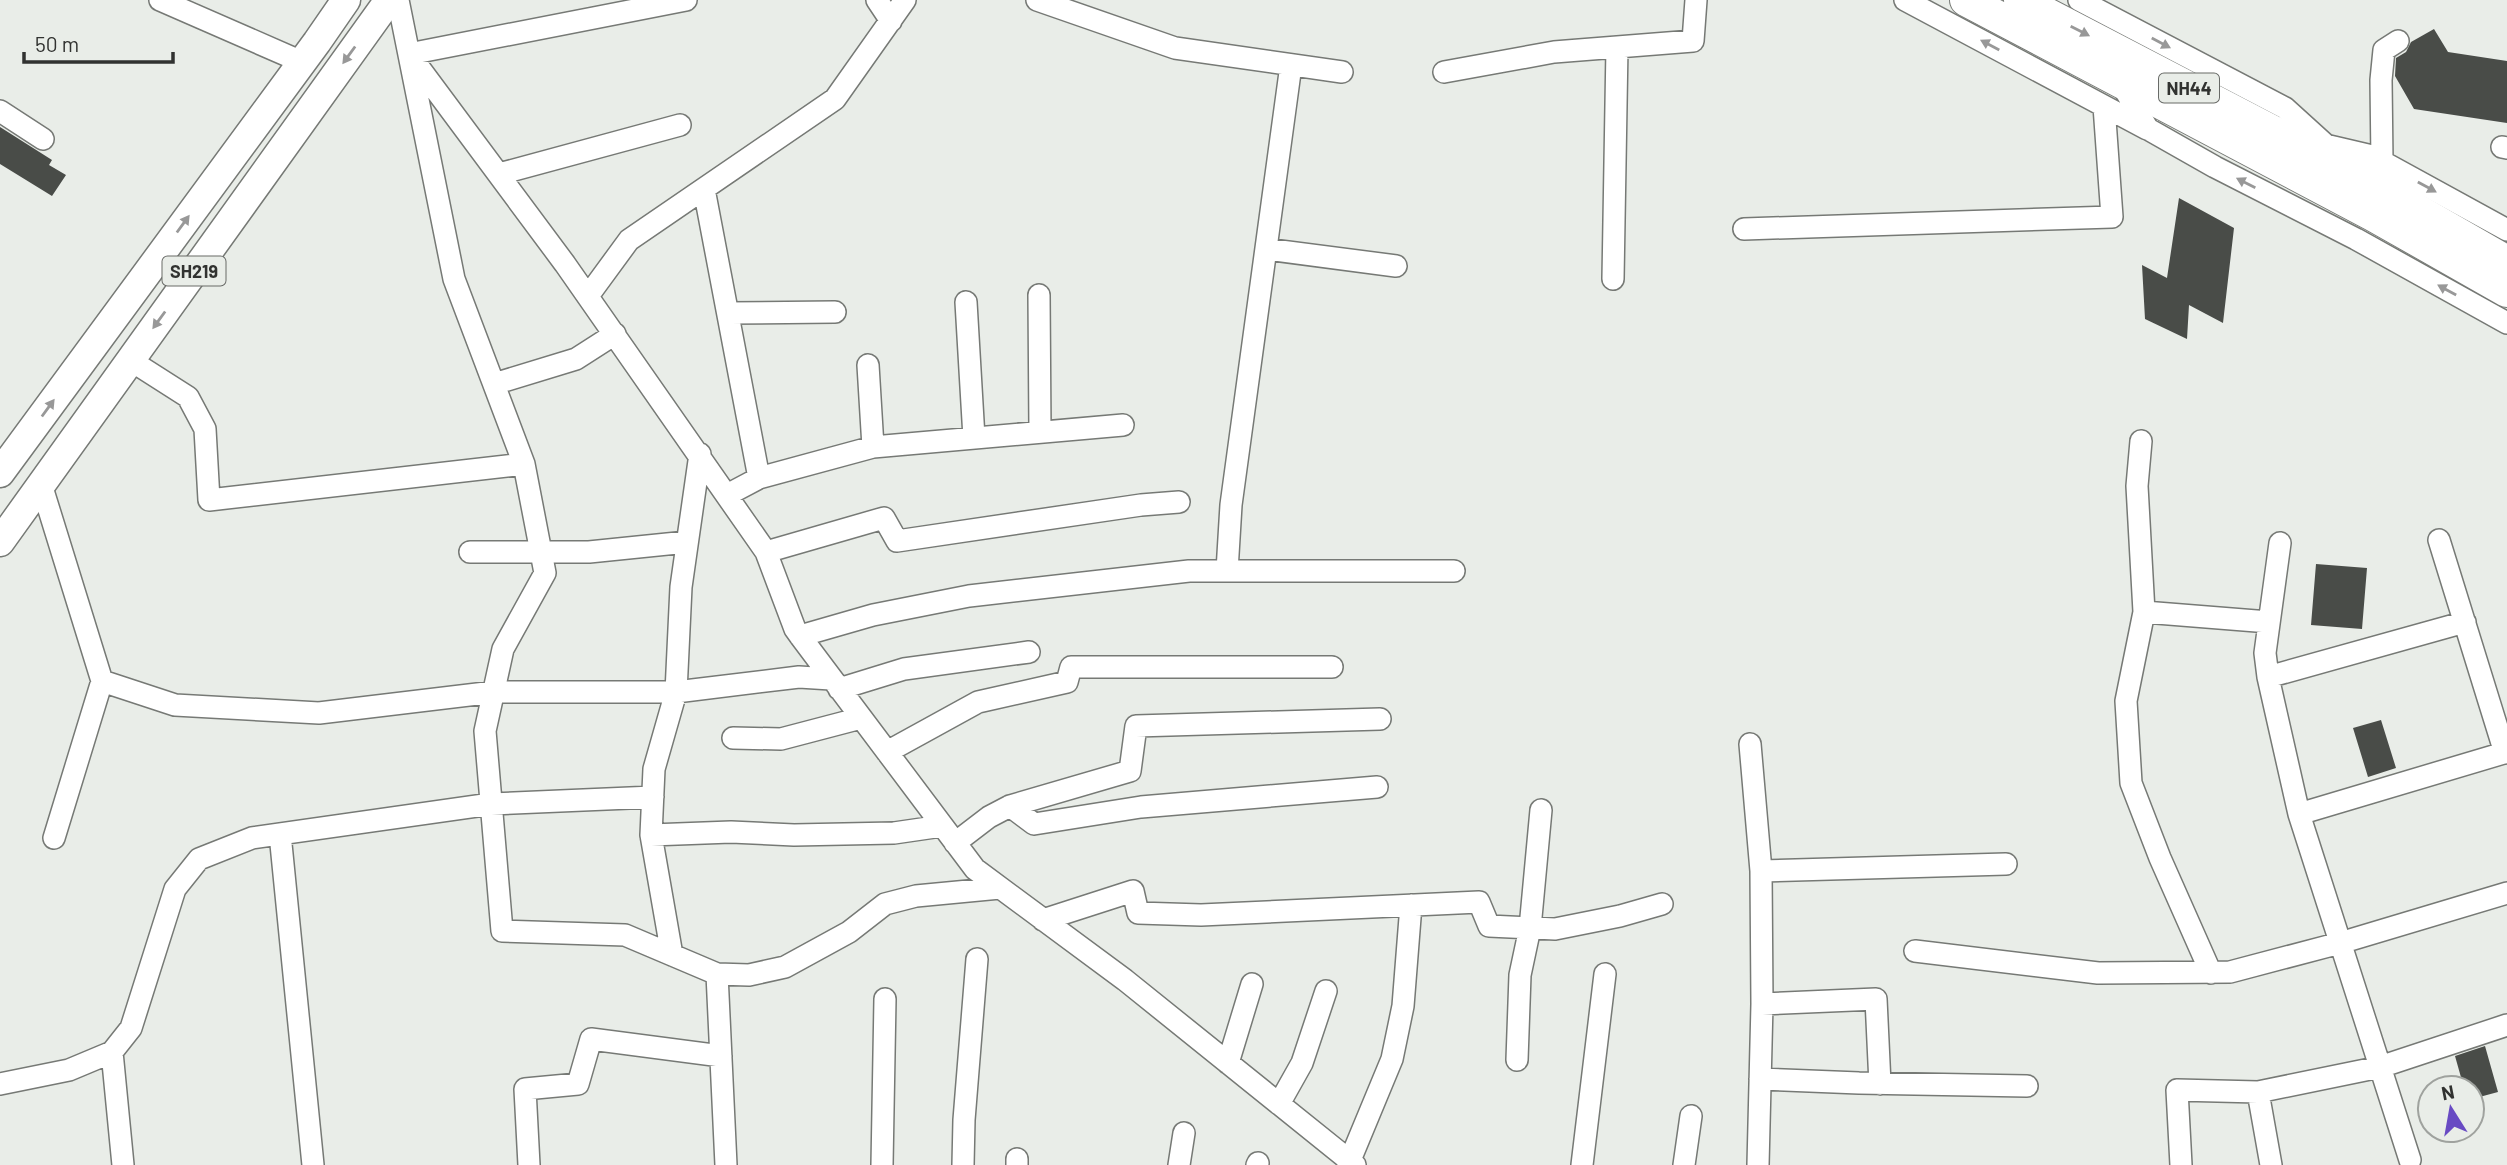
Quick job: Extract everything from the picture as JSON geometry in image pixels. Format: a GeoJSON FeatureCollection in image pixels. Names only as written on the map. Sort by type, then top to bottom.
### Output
{"type":"FeatureCollection","features":[{"type":"Feature","properties":{"kind":"highway","name":"NH44"},"geometry":{"type":"LineString","coordinates":[[1966,0],[2112,98],[2173,109],[2373,180],[2507,292]]}},
{"type":"Feature","properties":{"kind":"highway","name":"NH44"},"geometry":{"type":"LineString","coordinates":[[2020,0],[2279,120],[2507,262]]}},
{"type":"Feature","properties":{"kind":"main road","name":"SH219"},"geometry":{"type":"LineString","coordinates":[[3,465],[346,0]]}},
{"type":"Feature","properties":{"kind":"main road","name":"SH219"},"geometry":{"type":"LineString","coordinates":[[0,542],[389,0]]}},
{"type":"Feature","properties":{"kind":"street"},"geometry":{"type":"LineString","coordinates":[[160,0],[302,62]]}},
{"type":"Feature","properties":{"kind":"street"},"geometry":{"type":"LineString","coordinates":[[398,0],[454,279],[524,464],[545,573],[503,649],[485,731],[502,931],[625,935],[717,974],[749,975],[785,967],[849,932],[885,904],[916,896],[1000,888]]}},
{"type":"Feature","properties":{"kind":"street"},"geometry":{"type":"LineString","coordinates":[[410,54],[686,0]]}},
{"type":"Feature","properties":{"kind":"street"},"geometry":{"type":"LineString","coordinates":[[877,0],[891,21]]}},
{"type":"Feature","properties":{"kind":"street"},"geometry":{"type":"LineString","coordinates":[[588,296],[629,240],[835,99],[905,0]]}},
{"type":"Feature","properties":{"kind":"street"},"geometry":{"type":"LineString","coordinates":[[1037,0],[1175,48],[1342,72]]}},
{"type":"Feature","properties":{"kind":"street"},"geometry":{"type":"LineString","coordinates":[[1444,72],[1554,52],[1693,41],[1696,0]]}},
{"type":"Feature","properties":{"kind":"street"},"geometry":{"type":"LineString","coordinates":[[1905,0],[2112,98],[2148,129],[2215,167],[2356,239],[2507,323]]}},
{"type":"Feature","properties":{"kind":"street"},"geometry":{"type":"LineString","coordinates":[[2078,0],[2279,120],[2327,145],[2373,180],[2507,230]]}},
{"type":"Feature","properties":{"kind":"street"},"geometry":{"type":"LineString","coordinates":[[2373,180],[2384,50],[2398,41]]}},
{"type":"Feature","properties":{"kind":"street"},"geometry":{"type":"LineString","coordinates":[[1613,279],[1617,47]]}},
{"type":"Feature","properties":{"kind":"street"},"geometry":{"type":"LineString","coordinates":[[410,54],[588,296],[766,552],[800,636],[975,869],[1125,980],[1351,1163],[1392,1059],[1403,1006],[1411,905]]}},
{"type":"Feature","properties":{"kind":"street"},"geometry":{"type":"LineString","coordinates":[[1227,571],[1231,505],[1291,65]]}},
{"type":"Feature","properties":{"kind":"street"},"geometry":{"type":"LineString","coordinates":[[1744,229],[2112,217],[2112,98]]}},
{"type":"Feature","properties":{"kind":"street"},"geometry":{"type":"LineString","coordinates":[[0,111],[43,139]]}},
{"type":"Feature","properties":{"kind":"street"},"geometry":{"type":"LineString","coordinates":[[499,174],[680,125]]}},
{"type":"Feature","properties":{"kind":"street"},"geometry":{"type":"LineString","coordinates":[[705,188],[759,478]]}},
{"type":"Feature","properties":{"kind":"street"},"geometry":{"type":"LineString","coordinates":[[1266,249],[1396,266]]}},
{"type":"Feature","properties":{"kind":"street"},"geometry":{"type":"LineString","coordinates":[[1040,295],[1040,432]]}},
{"type":"Feature","properties":{"kind":"street"},"geometry":{"type":"LineString","coordinates":[[966,302],[974,438]]}},
{"type":"Feature","properties":{"kind":"street"},"geometry":{"type":"LineString","coordinates":[[729,313],[835,312]]}},
{"type":"Feature","properties":{"kind":"street"},"geometry":{"type":"LineString","coordinates":[[494,384],[576,359],[615,334]]}},
{"type":"Feature","properties":{"kind":"street"},"geometry":{"type":"LineString","coordinates":[[130,360],[188,397],[205,429],[209,500],[524,464]]}},
{"type":"Feature","properties":{"kind":"street"},"geometry":{"type":"LineString","coordinates":[[868,365],[873,447]]}},
{"type":"Feature","properties":{"kind":"street"},"geometry":{"type":"LineString","coordinates":[[727,495],[759,478],[873,447],[1123,425]]}},
{"type":"Feature","properties":{"kind":"street"},"geometry":{"type":"LineString","coordinates":[[2141,441],[2137,486],[2144,612],[2126,701],[2131,783],[2160,858],[2211,973]]}},
{"type":"Feature","properties":{"kind":"street"},"geometry":{"type":"LineString","coordinates":[[672,955],[651,835],[654,769],[676,692],[681,587],[699,454]]}},
{"type":"Feature","properties":{"kind":"street"},"geometry":{"type":"LineString","coordinates":[[41,484],[102,681],[54,838]]}},
{"type":"Feature","properties":{"kind":"street"},"geometry":{"type":"LineString","coordinates":[[766,552],[884,517],[897,541],[1141,505],[1179,502]]}},
{"type":"Feature","properties":{"kind":"street"},"geometry":{"type":"LineString","coordinates":[[2299,814],[2506,752],[2439,540]]}},
{"type":"Feature","properties":{"kind":"street"},"geometry":{"type":"LineString","coordinates":[[470,552],[589,552],[687,542]]}},
{"type":"Feature","properties":{"kind":"street"},"geometry":{"type":"LineString","coordinates":[[2280,543],[2265,653],[2268,677],[2299,814],[2410,1160]]}},
{"type":"Feature","properties":{"kind":"street"},"geometry":{"type":"LineString","coordinates":[[800,636],[873,615],[969,596],[1189,571],[1454,571]]}},
{"type":"Feature","properties":{"kind":"street"},"geometry":{"type":"LineString","coordinates":[[2144,612],[2269,622]]}},
{"type":"Feature","properties":{"kind":"street"},"geometry":{"type":"LineString","coordinates":[[2268,677],[2465,622]]}},
{"type":"Feature","properties":{"kind":"street"},"geometry":{"type":"LineString","coordinates":[[102,681],[175,705],[319,713],[494,692],[676,692],[799,677],[835,684],[904,669],[1029,652]]}},
{"type":"Feature","properties":{"kind":"street"},"geometry":{"type":"LineString","coordinates":[[887,752],[978,702],[1066,681],[1071,667],[1332,667]]}},
{"type":"Feature","properties":{"kind":"street"},"geometry":{"type":"LineString","coordinates":[[733,738],[781,739],[861,719]]}},
{"type":"Feature","properties":{"kind":"street"},"geometry":{"type":"LineString","coordinates":[[651,835],[730,832],[794,835],[948,835],[1010,806],[1130,771],[1136,726],[1380,719]]}},
{"type":"Feature","properties":{"kind":"street"},"geometry":{"type":"LineString","coordinates":[[1750,744],[1761,871],[1762,1004],[1758,1165]]}},
{"type":"Feature","properties":{"kind":"street"},"geometry":{"type":"LineString","coordinates":[[1010,806],[1034,824],[1140,807],[1377,787]]}},
{"type":"Feature","properties":{"kind":"street"},"geometry":{"type":"LineString","coordinates":[[0,1084],[69,1070],[112,1052],[131,1028],[175,889],[200,859],[252,838],[491,804],[653,797]]}},
{"type":"Feature","properties":{"kind":"street"},"geometry":{"type":"LineString","coordinates":[[1517,1060],[1520,975],[1530,928],[1541,810]]}},
{"type":"Feature","properties":{"kind":"street"},"geometry":{"type":"LineString","coordinates":[[280,834],[313,1165]]}},
{"type":"Feature","properties":{"kind":"street"},"geometry":{"type":"LineString","coordinates":[[1761,871],[2006,864]]}},
{"type":"Feature","properties":{"kind":"street"},"geometry":{"type":"LineString","coordinates":[[1043,920],[1133,891],[1138,913],[1201,915],[1479,902],[1489,926],[1555,929],[1620,916],[1662,904]]}},
{"type":"Feature","properties":{"kind":"street"},"geometry":{"type":"LineString","coordinates":[[1915,951],[2098,974],[2230,972],[2340,943],[2507,893]]}},
{"type":"Feature","properties":{"kind":"street"},"geometry":{"type":"LineString","coordinates":[[962,1165],[977,959]]}},
{"type":"Feature","properties":{"kind":"street"},"geometry":{"type":"LineString","coordinates":[[717,974],[726,1165]]}},
{"type":"Feature","properties":{"kind":"street"},"geometry":{"type":"LineString","coordinates":[[1582,1165],[1605,974]]}},
{"type":"Feature","properties":{"kind":"street"},"geometry":{"type":"LineString","coordinates":[[1228,1063],[1252,984]]}},
{"type":"Feature","properties":{"kind":"street"},"geometry":{"type":"LineString","coordinates":[[1279,1104],[1302,1063],[1326,991]]}},
{"type":"Feature","properties":{"kind":"street"},"geometry":{"type":"LineString","coordinates":[[881,1165],[885,999]]}},
{"type":"Feature","properties":{"kind":"street"},"geometry":{"type":"LineString","coordinates":[[1762,1004],[1876,999],[1880,1084]]}},
{"type":"Feature","properties":{"kind":"street"},"geometry":{"type":"LineString","coordinates":[[2181,1165],[2177,1090],[2258,1092],[2380,1067],[2507,1025]]}},
{"type":"Feature","properties":{"kind":"street"},"geometry":{"type":"LineString","coordinates":[[529,1165],[525,1090],[578,1083],[591,1039],[721,1056]]}},
{"type":"Feature","properties":{"kind":"street"},"geometry":{"type":"LineString","coordinates":[[112,1052],[123,1165]]}},
{"type":"Feature","properties":{"kind":"street"},"geometry":{"type":"LineString","coordinates":[[1760,1079],[2027,1086]]}},
{"type":"Feature","properties":{"kind":"street"},"geometry":{"type":"LineString","coordinates":[[2258,1092],[2271,1165]]}},
{"type":"Feature","properties":{"kind":"street"},"geometry":{"type":"LineString","coordinates":[[1684,1165],[1691,1116]]}},
{"type":"Feature","properties":{"kind":"street"},"geometry":{"type":"LineString","coordinates":[[1179,1165],[1184,1133]]}},
{"type":"Feature","properties":{"kind":"building"},"geometry":{"type":"Polygon","coordinates":[[[2434,29],[2448,52],[2507,61],[2507,123],[2414,109],[2395,76],[2396,58],[2406,52],[2411,42],[2434,29]]]}},
{"type":"Feature","properties":{"kind":"building"},"geometry":{"type":"Polygon","coordinates":[[[0,127],[52,160],[49,165],[66,175],[52,196],[0,164],[0,127]]]}},
{"type":"Feature","properties":{"kind":"building"},"geometry":{"type":"Polygon","coordinates":[[[2179,198],[2234,228],[2223,323],[2189,305],[2187,339],[2145,319],[2142,265],[2167,278],[2179,198]]]}},
{"type":"Feature","properties":{"kind":"building"},"geometry":{"type":"Polygon","coordinates":[[[2316,564],[2367,568],[2362,629],[2311,625],[2316,564]]]}},
{"type":"Feature","properties":{"kind":"building"},"geometry":{"type":"Polygon","coordinates":[[[2381,720],[2396,768],[2368,777],[2353,728],[2381,720]]]}},
{"type":"Feature","properties":{"kind":"building"},"geometry":{"type":"Polygon","coordinates":[[[2485,1046],[2498,1092],[2486,1095],[2486,1074],[2460,1074],[2455,1056],[2485,1046]]]}}]}
